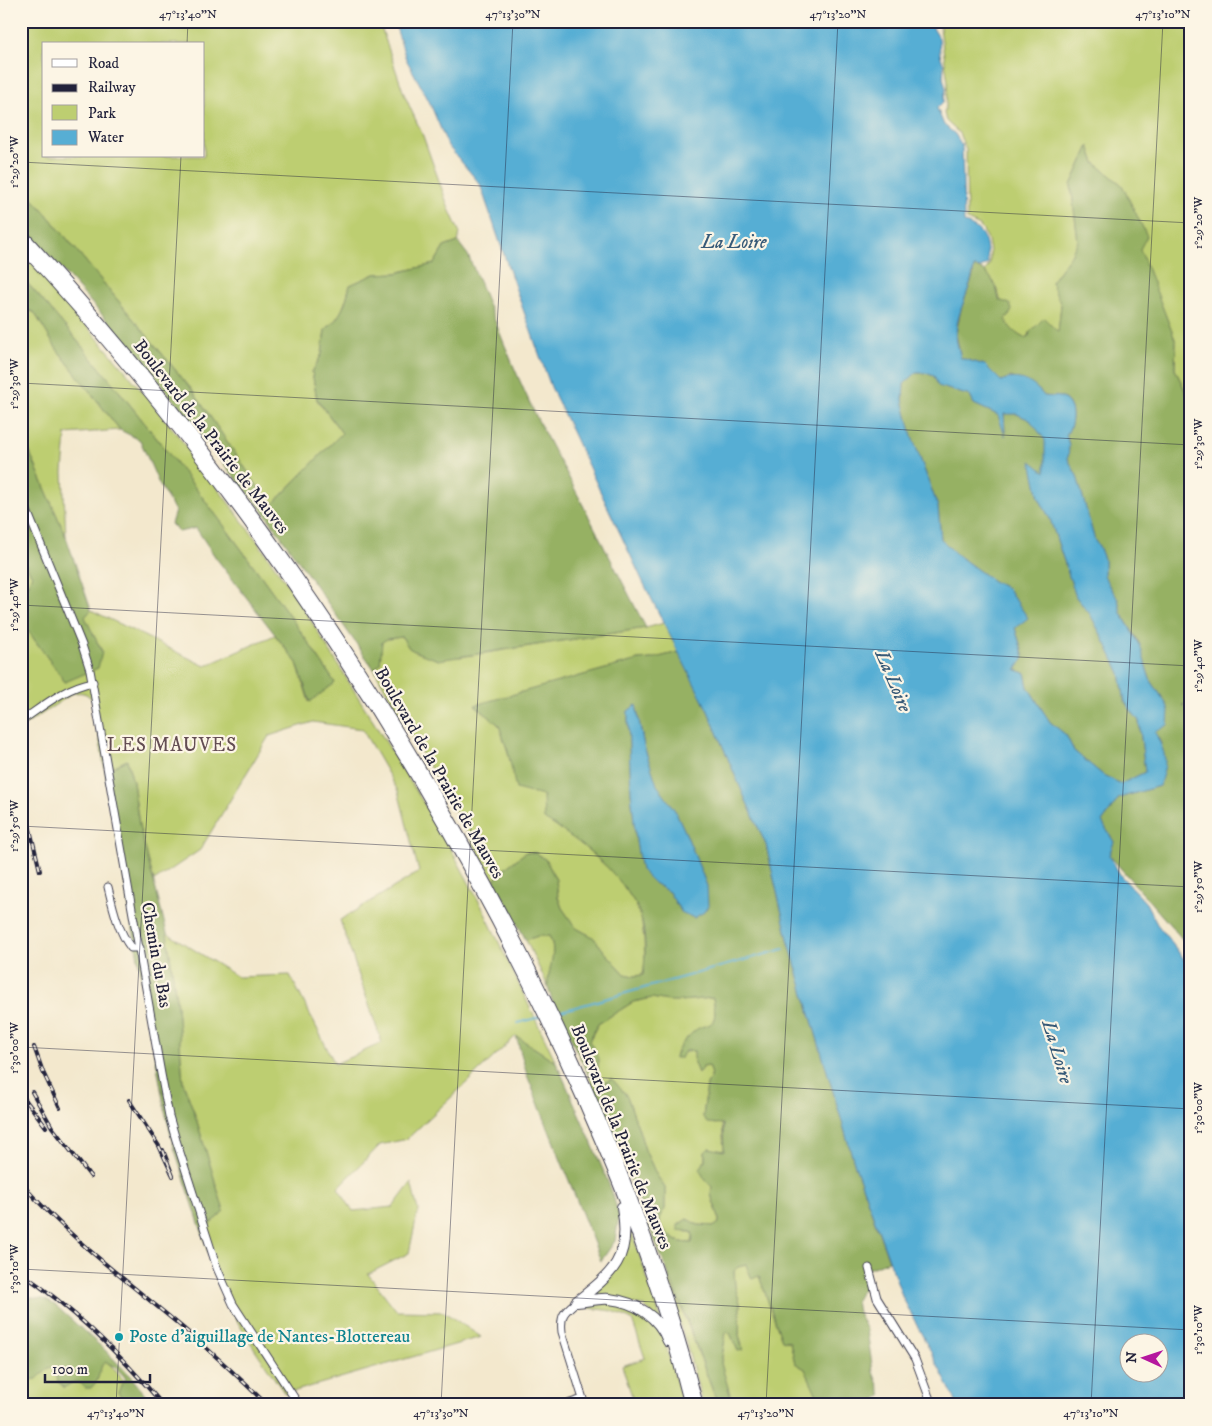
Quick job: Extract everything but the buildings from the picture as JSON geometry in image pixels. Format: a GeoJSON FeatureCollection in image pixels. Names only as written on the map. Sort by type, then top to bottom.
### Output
{"type":"FeatureCollection","features":[{"type":"Feature","properties":{"kind":"main road","name":"Boulevard de la Prairie de Mauves"},"geometry":{"type":"LineString","coordinates":[[21,233],[116,340],[171,408],[274,544],[350,656],[430,784],[515,937],[589,1094],[631,1196],[658,1269],[682,1343],[698,1405]]}},
{"type":"Feature","properties":{"kind":"main road","name":"Boulevard de la Prairie de Mauves"},"geometry":{"type":"LineString","coordinates":[[21,245],[109,345],[172,421],[220,484],[328,635],[384,722],[449,832],[546,1016],[624,1198],[670,1333],[690,1405]]}},
{"type":"Feature","properties":{"kind":"main road"},"geometry":{"type":"LineString","coordinates":[[575,1082],[616,1190],[623,1213],[625,1234],[621,1253],[612,1271],[576,1302]]}},
{"type":"Feature","properties":{"kind":"main road"},"geometry":{"type":"LineString","coordinates":[[576,1302],[600,1299],[618,1300],[638,1307],[655,1320],[666,1335],[686,1405]]}},
{"type":"Feature","properties":{"kind":"street","name":"Chemin du Bas"},"geometry":{"type":"LineString","coordinates":[[21,496],[82,645],[93,682],[169,1116],[217,1268],[233,1304],[299,1405]]}},
{"type":"Feature","properties":{"kind":"street"},"geometry":{"type":"LineString","coordinates":[[21,720],[76,686],[93,682]]}},
{"type":"Feature","properties":{"kind":"street"},"geometry":{"type":"LineString","coordinates":[[108,888],[125,939],[131,948],[140,948]]}},
{"type":"Feature","properties":{"kind":"street"},"geometry":{"type":"LineString","coordinates":[[869,1268],[877,1298],[915,1359],[932,1405]]}},
{"type":"Feature","properties":{"kind":"street"},"geometry":{"type":"LineString","coordinates":[[564,1405],[584,1402],[562,1332],[561,1321],[565,1312],[576,1302]]}},
{"type":"Feature","properties":{"kind":"green space"},"geometry":{"type":"Polygon","coordinates":[[[21,21],[379,21],[404,94],[423,136],[449,209],[460,233],[458,242],[444,247],[434,264],[396,273],[375,274],[350,285],[342,310],[325,330],[322,354],[312,372],[317,400],[342,433],[271,506],[192,390],[44,211],[21,186],[21,21]]]}},
{"type":"Feature","properties":{"kind":"green space"},"geometry":{"type":"Polygon","coordinates":[[[939,21],[1191,21],[1191,403],[1175,369],[1176,342],[1139,249],[1122,185],[1095,163],[1089,146],[1071,185],[1078,241],[1071,255],[1051,282],[1061,305],[1058,333],[1024,338],[1010,327],[1003,312],[997,288],[985,272],[990,263],[987,237],[980,226],[967,220],[966,150],[959,133],[946,121],[944,113],[948,82],[939,21]]]}},
{"type":"Feature","properties":{"kind":"green space"},"geometry":{"type":"Polygon","coordinates":[[[1089,146],[1095,163],[1122,185],[1147,236],[1140,249],[1176,342],[1175,369],[1191,403],[1191,702],[1183,705],[1191,710],[1191,952],[1185,942],[1109,855],[1114,842],[1102,822],[1119,798],[1159,786],[1161,743],[1155,732],[1167,705],[1150,679],[1138,640],[1121,613],[1118,599],[1104,575],[1104,559],[1095,541],[1077,476],[1068,459],[1069,445],[1066,435],[1071,425],[1071,408],[1060,397],[1044,396],[1039,390],[1011,377],[1001,381],[985,365],[961,358],[956,334],[961,309],[973,276],[974,267],[984,271],[992,279],[999,300],[1010,304],[1012,310],[1009,316],[1005,318],[1015,332],[1024,338],[1029,336],[1030,332],[1044,318],[1058,332],[1061,305],[1051,282],[1071,255],[1078,241],[1071,185],[1089,146]]]}},
{"type":"Feature","properties":{"kind":"green space"},"geometry":{"type":"Polygon","coordinates":[[[21,186],[44,211],[192,390],[271,506],[342,433],[317,399],[312,372],[322,354],[325,330],[342,310],[350,285],[375,274],[396,273],[434,264],[444,247],[458,242],[468,255],[513,365],[538,420],[646,628],[438,660],[409,648],[402,637],[387,639],[382,642],[380,664],[374,669],[264,512],[213,451],[138,355],[21,224],[21,186]]]}},
{"type":"Feature","properties":{"kind":"green space"},"geometry":{"type":"Polygon","coordinates":[[[21,250],[124,369],[176,433],[255,538],[297,598],[444,836],[482,907],[556,1062],[516,1036],[407,1139],[380,1145],[338,1188],[353,1211],[393,1207],[411,1183],[418,1210],[409,1253],[368,1274],[397,1311],[444,1312],[481,1337],[285,1394],[245,1333],[223,1295],[211,1264],[202,1232],[224,1211],[183,1082],[177,1006],[167,933],[238,977],[290,975],[335,1064],[382,1043],[340,920],[419,872],[398,791],[362,729],[313,722],[269,736],[200,850],[154,881],[139,825],[133,782],[127,760],[105,771],[91,698],[84,693],[73,693],[21,728],[21,621],[65,682],[102,651],[84,617],[91,610],[205,666],[275,635],[297,663],[309,702],[335,683],[219,519],[98,365],[21,276],[21,250]]]}},
{"type":"Feature","properties":{"kind":"green space"},"geometry":{"type":"Polygon","coordinates":[[[21,276],[98,365],[171,457],[234,539],[307,641],[335,683],[310,702],[297,663],[216,558],[196,528],[179,532],[171,524],[175,511],[159,484],[140,440],[120,430],[56,348],[34,312],[21,309],[21,276]]]}},
{"type":"Feature","properties":{"kind":"green space"},"geometry":{"type":"Polygon","coordinates":[[[21,309],[34,312],[56,348],[120,430],[66,434],[63,472],[66,537],[21,432],[21,309]]]}},
{"type":"Feature","properties":{"kind":"green space"},"geometry":{"type":"Polygon","coordinates":[[[916,373],[926,373],[934,376],[939,386],[970,396],[974,404],[998,415],[1005,433],[1004,413],[1017,414],[1030,420],[1046,440],[1045,473],[1032,462],[1039,498],[1050,519],[1076,597],[1090,614],[1107,646],[1120,673],[1125,702],[1139,721],[1145,772],[1121,784],[1103,775],[1074,751],[1066,735],[1050,722],[1041,708],[1028,687],[1025,673],[1016,670],[1024,656],[1015,628],[1027,617],[1008,589],[993,581],[956,554],[941,539],[938,507],[912,436],[903,400],[904,383],[916,373]]]}},
{"type":"Feature","properties":{"kind":"green space"},"geometry":{"type":"Polygon","coordinates":[[[21,432],[66,537],[91,610],[85,617],[102,652],[98,668],[65,682],[21,621],[21,604],[32,575],[21,558],[21,432]]]}},
{"type":"Feature","properties":{"kind":"green space"},"geometry":{"type":"Polygon","coordinates":[[[21,558],[32,575],[21,604],[21,558]]]}},
{"type":"Feature","properties":{"kind":"green space"},"geometry":{"type":"Polygon","coordinates":[[[664,623],[679,652],[651,659],[638,660],[476,705],[499,725],[508,752],[580,843],[615,874],[635,903],[641,917],[645,961],[643,975],[633,976],[625,974],[593,937],[576,928],[562,908],[558,897],[556,880],[546,860],[536,853],[526,852],[504,869],[494,880],[374,669],[380,664],[381,642],[387,639],[402,637],[409,648],[416,652],[460,657],[646,628],[664,623]]]}},
{"type":"Feature","properties":{"kind":"green space"},"geometry":{"type":"Polygon","coordinates":[[[679,652],[708,711],[766,845],[789,943],[856,1169],[889,1261],[865,1270],[868,1287],[861,1291],[856,1300],[858,1313],[867,1330],[873,1372],[882,1395],[875,1400],[876,1405],[843,1405],[841,1399],[820,1402],[805,1369],[795,1363],[790,1342],[782,1340],[759,1276],[752,1279],[746,1265],[738,1267],[734,1271],[735,1287],[740,1303],[739,1335],[743,1350],[738,1351],[730,1333],[726,1332],[721,1363],[733,1405],[718,1405],[685,1315],[593,1088],[612,1079],[627,1096],[645,1150],[665,1188],[665,1209],[660,1216],[660,1224],[673,1238],[681,1242],[692,1243],[692,1232],[678,1230],[678,1225],[687,1219],[698,1225],[715,1226],[719,1223],[711,1191],[712,1187],[700,1170],[705,1160],[705,1152],[709,1148],[724,1151],[723,1124],[707,1123],[703,1117],[707,1085],[712,1074],[709,1066],[703,1067],[698,1073],[694,1063],[694,1051],[685,1051],[681,1058],[675,1058],[680,1046],[690,1035],[697,1029],[713,1022],[715,1008],[713,998],[668,1001],[652,998],[633,1002],[598,1024],[589,1041],[598,1056],[598,1070],[589,1076],[548,990],[553,956],[552,942],[549,936],[538,936],[526,940],[494,880],[504,869],[526,852],[536,853],[546,860],[556,880],[558,897],[562,908],[576,928],[593,937],[625,974],[633,976],[643,975],[645,939],[640,914],[634,901],[609,869],[579,843],[544,819],[543,796],[516,789],[508,752],[499,725],[475,705],[638,660],[651,659],[679,652]],[[636,705],[628,711],[628,719],[631,792],[641,870],[654,883],[669,892],[681,912],[707,886],[676,812],[657,786],[644,746],[636,705]]]}},
{"type":"Feature","properties":{"kind":"green space"},"geometry":{"type":"Polygon","coordinates":[[[127,760],[133,782],[139,825],[167,933],[177,1006],[183,1082],[224,1211],[202,1232],[174,1147],[165,1111],[105,771],[127,760]]]}},
{"type":"Feature","properties":{"kind":"green space"},"geometry":{"type":"Polygon","coordinates":[[[538,936],[549,936],[551,942],[552,961],[548,987],[526,940],[538,936]]]}},
{"type":"Feature","properties":{"kind":"green space"},"geometry":{"type":"Polygon","coordinates":[[[652,998],[675,1001],[713,998],[715,1013],[712,1023],[699,1028],[676,1053],[695,1051],[694,1063],[698,1073],[703,1067],[709,1066],[712,1074],[707,1085],[703,1117],[714,1124],[722,1123],[724,1152],[709,1148],[705,1152],[704,1178],[712,1187],[711,1191],[719,1223],[715,1226],[698,1225],[687,1219],[678,1225],[686,1232],[692,1232],[692,1243],[681,1242],[673,1238],[660,1224],[660,1216],[665,1209],[665,1188],[645,1150],[627,1096],[612,1079],[593,1088],[589,1076],[598,1070],[598,1056],[589,1041],[598,1024],[633,1002],[652,998]]]}},
{"type":"Feature","properties":{"kind":"green space"},"geometry":{"type":"Polygon","coordinates":[[[516,1036],[556,1062],[611,1189],[619,1216],[615,1241],[601,1261],[527,1075],[516,1036]]]}},
{"type":"Feature","properties":{"kind":"green space"},"geometry":{"type":"Polygon","coordinates":[[[628,1230],[631,1230],[661,1319],[659,1321],[644,1306],[587,1298],[606,1282],[628,1230]]]}},
{"type":"Feature","properties":{"kind":"green space"},"geometry":{"type":"Polygon","coordinates":[[[746,1265],[759,1276],[782,1340],[790,1342],[795,1363],[805,1369],[820,1401],[841,1399],[843,1405],[733,1405],[721,1364],[726,1332],[730,1333],[738,1351],[742,1344],[739,1335],[740,1303],[735,1287],[734,1271],[738,1267],[746,1265]]]}},
{"type":"Feature","properties":{"kind":"green space"},"geometry":{"type":"Polygon","coordinates":[[[669,1275],[718,1405],[703,1405],[686,1343],[666,1282],[669,1275]]]}},
{"type":"Feature","properties":{"kind":"green space"},"geometry":{"type":"Polygon","coordinates":[[[21,1297],[44,1299],[55,1305],[106,1351],[154,1405],[130,1405],[118,1393],[126,1379],[117,1369],[106,1362],[102,1365],[97,1381],[91,1388],[85,1388],[80,1383],[75,1382],[65,1388],[58,1382],[56,1371],[51,1367],[37,1379],[21,1381],[21,1297]]]}},
{"type":"Feature","properties":{"kind":"green space"},"geometry":{"type":"Polygon","coordinates":[[[613,1303],[634,1307],[654,1324],[664,1339],[683,1405],[662,1405],[660,1400],[645,1405],[635,1405],[622,1366],[645,1358],[632,1320],[613,1311],[588,1308],[587,1306],[613,1303]]]}},
{"type":"Feature","properties":{"kind":"green space"},"geometry":{"type":"Polygon","coordinates":[[[21,1331],[93,1345],[145,1405],[21,1405],[21,1331]]]}},
{"type":"Feature","properties":{"kind":"water","name":"La Loire"},"geometry":{"type":"Polygon","coordinates":[[[394,21],[935,21],[933,28],[939,38],[946,89],[943,102],[937,108],[944,125],[955,134],[962,146],[964,223],[981,233],[986,244],[988,257],[988,264],[981,268],[974,267],[959,317],[956,337],[961,358],[985,365],[1001,381],[1014,378],[1020,379],[1030,383],[1044,396],[1060,397],[1069,404],[1072,420],[1066,435],[1069,445],[1068,459],[1077,476],[1095,541],[1104,559],[1104,575],[1118,599],[1121,613],[1140,645],[1150,679],[1169,710],[1168,725],[1155,732],[1165,759],[1159,786],[1119,798],[1102,822],[1114,842],[1109,855],[1121,876],[1146,903],[1157,924],[1191,968],[1191,1405],[958,1405],[903,1298],[856,1169],[789,943],[766,845],[708,711],[643,582],[551,387],[480,184],[448,146],[429,101],[406,59],[394,21]],[[916,373],[904,384],[903,400],[912,436],[938,507],[941,539],[956,554],[993,581],[1008,589],[1028,618],[1015,628],[1024,657],[1016,670],[1025,673],[1028,687],[1041,708],[1050,722],[1066,735],[1074,751],[1103,775],[1121,784],[1145,772],[1139,721],[1125,702],[1120,673],[1107,646],[1090,614],[1076,597],[1050,519],[1039,498],[1031,461],[1045,472],[1045,440],[1030,420],[1017,414],[1004,414],[1005,436],[998,415],[974,404],[970,396],[938,386],[934,376],[926,373],[916,373]]]}},
{"type":"Feature","properties":{"kind":"water"},"geometry":{"type":"Polygon","coordinates":[[[636,705],[644,746],[657,785],[676,812],[707,886],[708,906],[704,912],[694,918],[681,912],[669,892],[654,883],[641,870],[631,792],[628,719],[628,711],[636,705]]]}},
{"type":"Feature","properties":{"kind":"waterway"},"geometry":{"type":"LineString","coordinates":[[554,1013],[784,949]]}},
{"type":"Feature","properties":{"kind":"waterway"},"geometry":{"type":"LineString","coordinates":[[518,1023],[540,1017]]}},
{"type":"Feature","properties":{"kind":"railway"},"geometry":{"type":"LineString","coordinates":[[28,821],[40,871]]}},
{"type":"Feature","properties":{"kind":"railway"},"geometry":{"type":"LineString","coordinates":[[34,1047],[43,1072],[60,1108]]}},
{"type":"Feature","properties":{"kind":"railway"},"geometry":{"type":"LineString","coordinates":[[32,1092],[52,1127],[91,1177]]}},
{"type":"Feature","properties":{"kind":"railway"},"geometry":{"type":"LineString","coordinates":[[21,1094],[46,1127]]}},
{"type":"Feature","properties":{"kind":"railway"},"geometry":{"type":"LineString","coordinates":[[129,1100],[159,1146],[173,1176],[163,1150]]}},
{"type":"Feature","properties":{"kind":"railway"},"geometry":{"type":"LineString","coordinates":[[21,1183],[81,1243],[229,1368],[267,1405]]}},
{"type":"Feature","properties":{"kind":"railway"},"geometry":{"type":"LineString","coordinates":[[21,1273],[60,1302],[97,1334],[131,1368],[163,1405]]}},
{"type":"Feature","properties":{"kind":"place","name":"Poste d’aiguillage de Nantes-Blottereau"},"geometry":{"type":"Point","coordinates":[119,1337]}},
{"type":"Feature","properties":{"kind":"district","name":"LES MAUVES"},"geometry":{"type":"Point","coordinates":[172,745]}}]}
